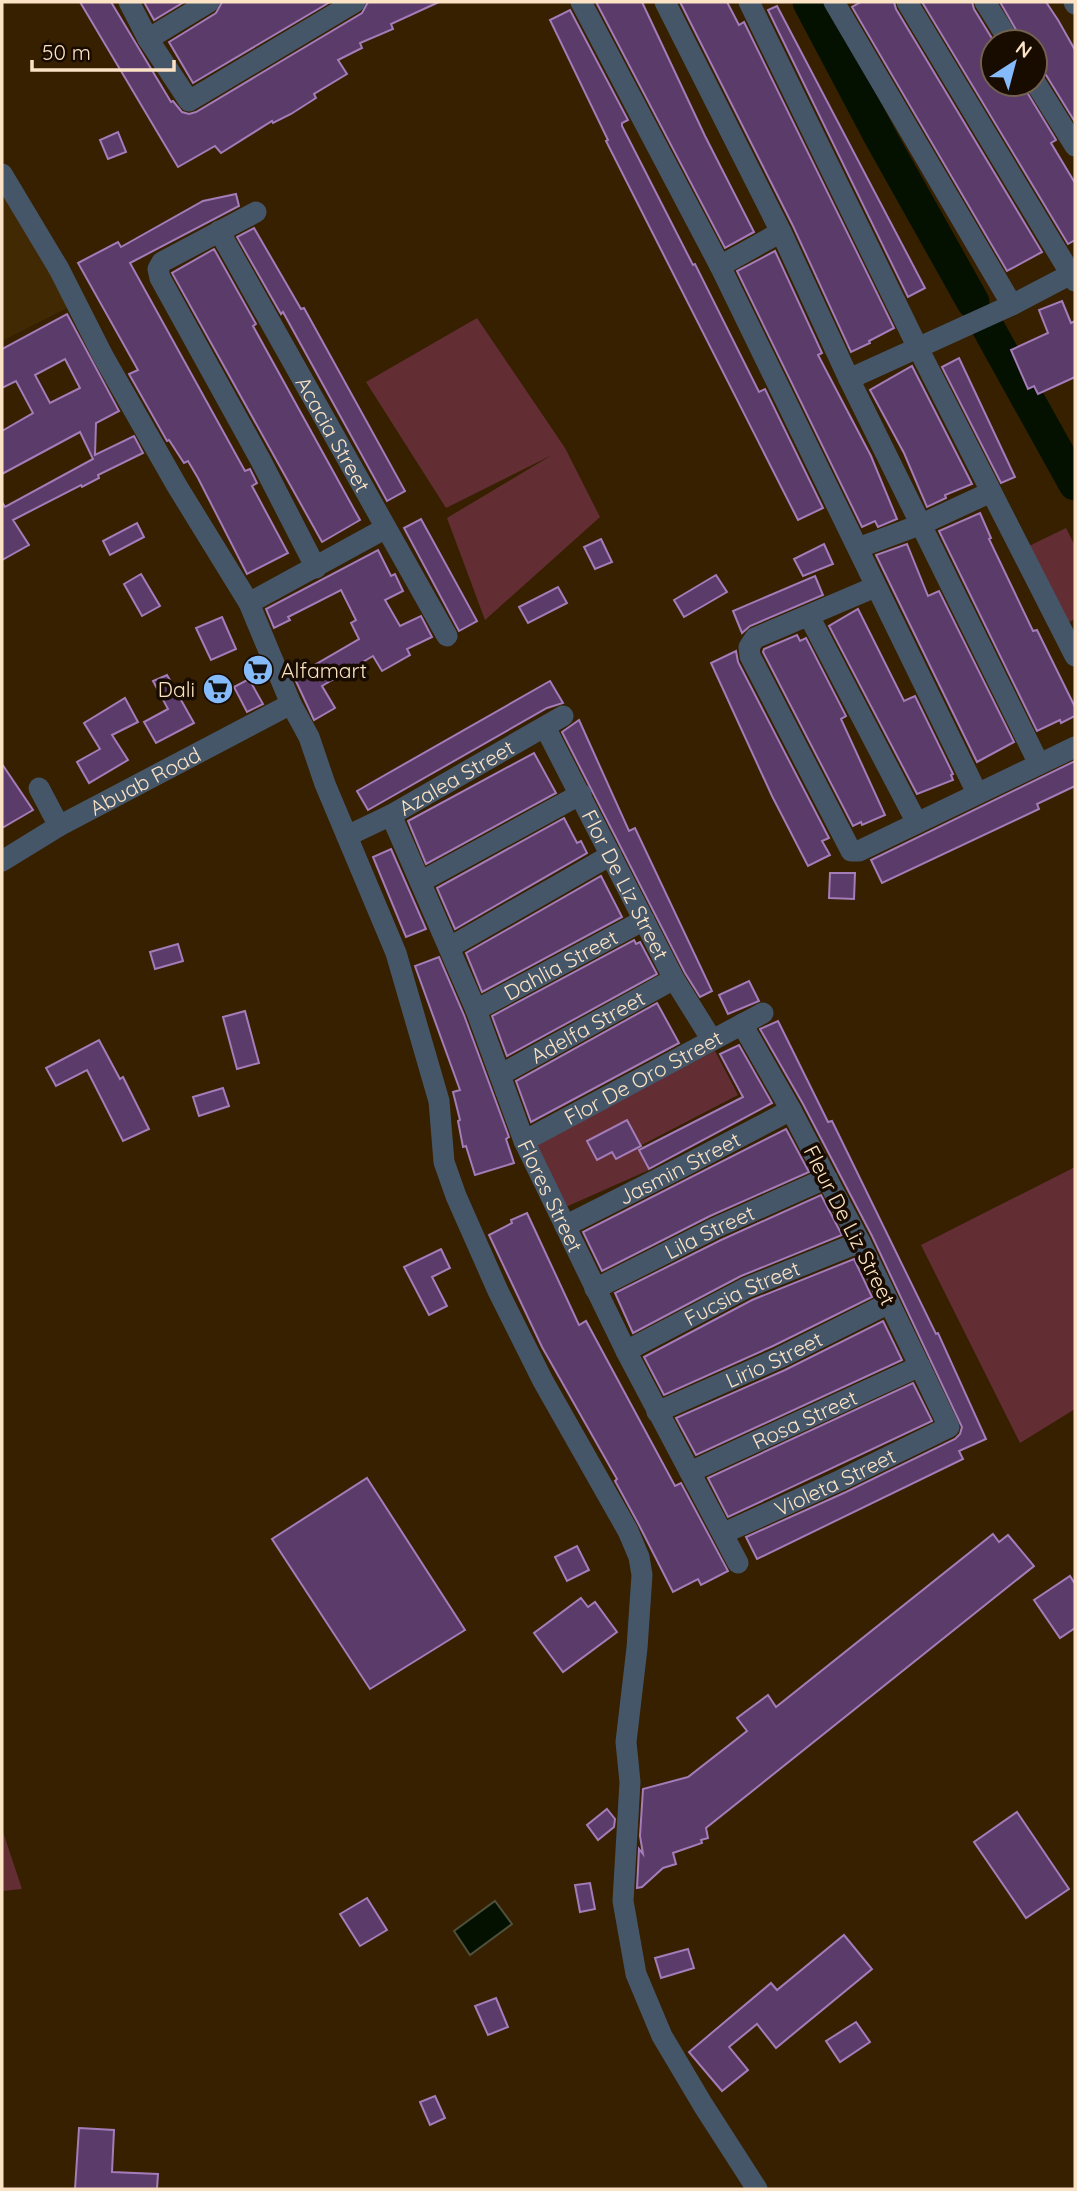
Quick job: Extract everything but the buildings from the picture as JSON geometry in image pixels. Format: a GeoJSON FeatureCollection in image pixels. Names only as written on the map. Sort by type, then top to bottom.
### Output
{"type":"FeatureCollection","features":[{"type":"Feature","properties":{"kind":"street"},"geometry":{"type":"LineString","coordinates":[[129,2],[148,39],[186,98],[192,100],[355,2]]}},
{"type":"Feature","properties":{"kind":"street"},"geometry":{"type":"LineString","coordinates":[[148,39],[209,2]]}},
{"type":"Feature","properties":{"kind":"street"},"geometry":{"type":"LineString","coordinates":[[581,2],[720,266],[976,793]]}},
{"type":"Feature","properties":{"kind":"street"},"geometry":{"type":"LineString","coordinates":[[665,2],[782,232],[849,379],[1039,764]]}},
{"type":"Feature","properties":{"kind":"street"},"geometry":{"type":"LineString","coordinates":[[749,2],[918,348],[1075,656]]}},
{"type":"Feature","properties":{"kind":"street"},"geometry":{"type":"LineString","coordinates":[[834,2],[1012,305]]}},
{"type":"Feature","properties":{"kind":"street"},"geometry":{"type":"LineString","coordinates":[[849,379],[1074,276],[907,2]]}},
{"type":"Feature","properties":{"kind":"street"},"geometry":{"type":"LineString","coordinates":[[985,2],[1001,28]]}},
{"type":"Feature","properties":{"kind":"street"},"geometry":{"type":"LineString","coordinates":[[1045,98],[1075,146]]}},
{"type":"Feature","properties":{"kind":"street"},"geometry":{"type":"LineString","coordinates":[[2,174],[59,269],[103,356],[177,486],[249,603],[291,704],[309,737],[325,783],[396,953],[439,1101],[444,1162],[456,1196],[498,1291],[543,1381],[628,1531],[639,1557],[642,1575],[637,1648],[626,1742],[630,1782],[623,1901],[636,1974],[662,2036],[757,2189]]}},
{"type":"Feature","properties":{"kind":"street"},"geometry":{"type":"LineString","coordinates":[[256,212],[162,262],[158,269],[160,278],[261,461],[316,568]]}},
{"type":"Feature","properties":{"kind":"street","name":"Acacia Street"},"geometry":{"type":"LineString","coordinates":[[219,231],[447,636]]}},
{"type":"Feature","properties":{"kind":"street"},"geometry":{"type":"LineString","coordinates":[[720,266],[782,232]]}},
{"type":"Feature","properties":{"kind":"street"},"geometry":{"type":"LineString","coordinates":[[858,548],[922,524],[991,492]]}},
{"type":"Feature","properties":{"kind":"street"},"geometry":{"type":"LineString","coordinates":[[249,603],[386,528]]}},
{"type":"Feature","properties":{"kind":"street"},"geometry":{"type":"LineString","coordinates":[[875,587],[755,638],[749,647],[750,656],[851,851],[859,851],[1075,747]]}},
{"type":"Feature","properties":{"kind":"street"},"geometry":{"type":"LineString","coordinates":[[809,616],[917,823]]}},
{"type":"Feature","properties":{"kind":"street","name":"Abuab Road"},"geometry":{"type":"LineString","coordinates":[[2,861],[59,826],[291,704]]}},
{"type":"Feature","properties":{"kind":"street","name":"Azalea Street"},"geometry":{"type":"LineString","coordinates":[[347,836],[554,722]]}},
{"type":"Feature","properties":{"kind":"street","name":"Flor De Liz Street"},"geometry":{"type":"LineString","coordinates":[[554,722],[580,794],[674,979],[712,1040]]}},
{"type":"Feature","properties":{"kind":"street"},"geometry":{"type":"LineString","coordinates":[[38,788],[59,826]]}},
{"type":"Feature","properties":{"kind":"street"},"geometry":{"type":"LineString","coordinates":[[422,881],[580,794]]}},
{"type":"Feature","properties":{"kind":"street","name":"Flores Street"},"geometry":{"type":"LineString","coordinates":[[391,814],[476,1010],[524,1141],[625,1351],[738,1563]]}},
{"type":"Feature","properties":{"kind":"street"},"geometry":{"type":"LineString","coordinates":[[450,947],[611,855]]}},
{"type":"Feature","properties":{"kind":"street","name":"Dahlia Street"},"geometry":{"type":"LineString","coordinates":[[476,1010],[644,920]]}},
{"type":"Feature","properties":{"kind":"street","name":"Adelfa Street"},"geometry":{"type":"LineString","coordinates":[[500,1075],[674,979]]}},
{"type":"Feature","properties":{"kind":"street","name":"Flor De Oro Street"},"geometry":{"type":"LineString","coordinates":[[524,1141],[763,1013]]}},
{"type":"Feature","properties":{"kind":"street","name":"Fleur De Liz Street"},"geometry":{"type":"LineString","coordinates":[[742,1024],[791,1110],[860,1242],[948,1425],[947,1429]]}},
{"type":"Feature","properties":{"kind":"street","name":"Jasmin Street"},"geometry":{"type":"LineString","coordinates":[[565,1226],[791,1110]]}},
{"type":"Feature","properties":{"kind":"street","name":"Lila Street"},"geometry":{"type":"LineString","coordinates":[[595,1290],[715,1228],[827,1178]]}},
{"type":"Feature","properties":{"kind":"street","name":"Fucsia Street"},"geometry":{"type":"LineString","coordinates":[[625,1351],[746,1288],[860,1242]]}},
{"type":"Feature","properties":{"kind":"street","name":"Lirio Street"},"geometry":{"type":"LineString","coordinates":[[657,1412],[779,1358],[890,1303]]}},
{"type":"Feature","properties":{"kind":"street","name":"Rosa Street"},"geometry":{"type":"LineString","coordinates":[[690,1472],[920,1366]]}},
{"type":"Feature","properties":{"kind":"street","name":"Violeta Street"},"geometry":{"type":"LineString","coordinates":[[724,1533],[947,1429]]}},
{"type":"Feature","properties":{"kind":"shaded area"},"geometry":{"type":"Polygon","coordinates":[[[2,186],[69,307],[2,341],[2,186]]]}},
{"type":"Feature","properties":{"kind":"shaded area"},"geometry":{"type":"Polygon","coordinates":[[[477,318],[565,448],[600,517],[485,620],[447,518],[552,455],[446,508],[366,382],[477,318]]]}},
{"type":"Feature","properties":{"kind":"shaded area"},"geometry":{"type":"Polygon","coordinates":[[[1066,528],[1075,546],[1075,619],[1067,623],[1029,546],[1066,528]]]}},
{"type":"Feature","properties":{"kind":"shaded area"},"geometry":{"type":"Polygon","coordinates":[[[715,1051],[738,1095],[638,1147],[649,1170],[559,1210],[533,1144],[715,1051]]]}},
{"type":"Feature","properties":{"kind":"shaded area"},"geometry":{"type":"Polygon","coordinates":[[[1075,1167],[1075,1409],[1020,1443],[921,1245],[1075,1167]]]}},
{"type":"Feature","properties":{"kind":"shaded area"},"geometry":{"type":"Polygon","coordinates":[[[2,1829],[22,1889],[2,1891],[2,1829]]]}},
{"type":"Feature","properties":{"kind":"shaded area"},"geometry":{"type":"Polygon","coordinates":[[[495,1901],[512,1924],[470,1955],[454,1931],[495,1901]]]}},
{"type":"Feature","properties":{"kind":"waterway"},"geometry":{"type":"LineString","coordinates":[[809,2],[973,302]]}},
{"type":"Feature","properties":{"kind":"waterway"},"geometry":{"type":"LineString","coordinates":[[985,322],[1075,484]]}},
{"type":"Feature","properties":{"kind":"place","name":"Alfamart"},"geometry":{"type":"Point","coordinates":[258,670]}},
{"type":"Feature","properties":{"kind":"place","name":"Dali"},"geometry":{"type":"Point","coordinates":[218,689]}}]}
